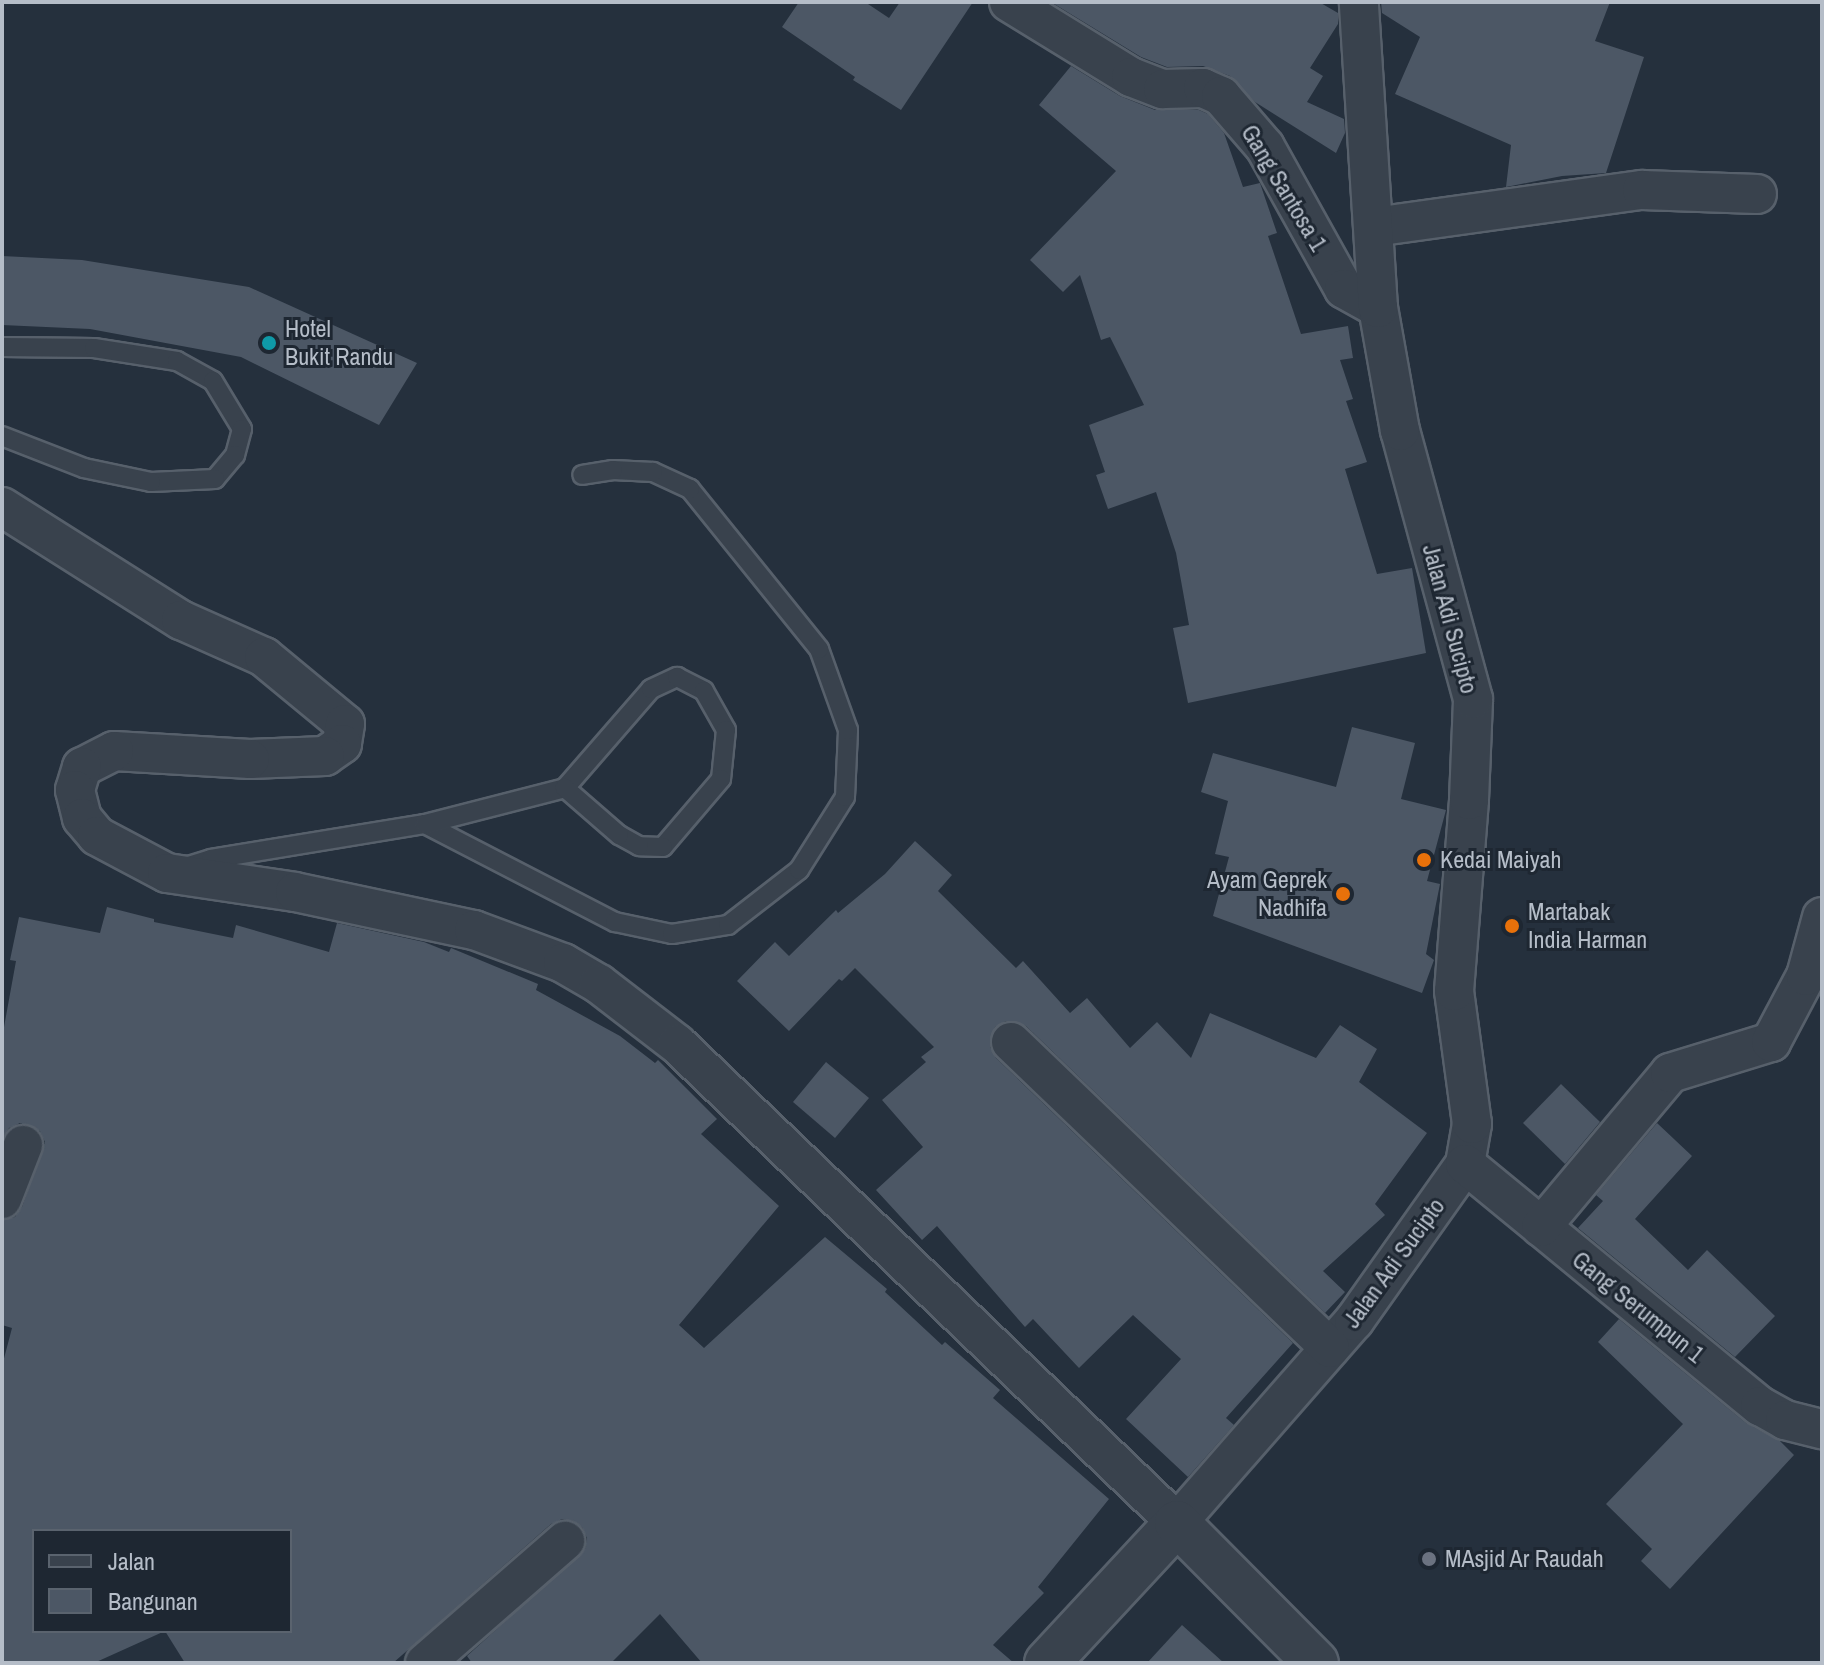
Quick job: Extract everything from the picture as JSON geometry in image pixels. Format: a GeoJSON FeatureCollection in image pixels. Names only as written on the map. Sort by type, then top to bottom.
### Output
{"type":"FeatureCollection","features":[{"type":"Feature","properties":{"kind":"street","name":"Gang Santosa 1"},"geometry":{"type":"LineString","coordinates":[[1009,2],[1131,77],[1163,89],[1203,88],[1221,96],[1265,147],[1344,289],[1378,308]]}},
{"type":"Feature","properties":{"kind":"street","name":"Jalan Adi Sucipto"},"geometry":{"type":"LineString","coordinates":[[1177,1523],[1330,1348],[1465,1164],[1472,1124],[1454,991],[1469,800],[1473,699],[1400,431],[1378,308],[1359,2]]}},
{"type":"Feature","properties":{"kind":"street"},"geometry":{"type":"LineString","coordinates":[[1374,227],[1642,190],[1694,189],[1757,194]]}},
{"type":"Feature","properties":{"kind":"street"},"geometry":{"type":"LineString","coordinates":[[2,507],[181,620],[264,657],[324,703],[345,724],[342,744],[325,756],[250,759],[114,751],[82,767],[75,790],[82,818],[97,836],[167,873],[295,892],[474,930],[563,963],[599,984],[677,1044],[1177,1523],[1316,1663]]}},
{"type":"Feature","properties":{"kind":"street"},"geometry":{"type":"LineString","coordinates":[[1541,1227],[1670,1073],[1771,1042],[1806,976],[1822,917]]}},
{"type":"Feature","properties":{"kind":"street"},"geometry":{"type":"LineString","coordinates":[[1011,1042],[1330,1348]]}},
{"type":"Feature","properties":{"kind":"street"},"geometry":{"type":"LineString","coordinates":[[2,1199],[23,1145]]}},
{"type":"Feature","properties":{"kind":"street","name":"Gang Serumpun 1"},"geometry":{"type":"LineString","coordinates":[[1465,1164],[1760,1406],[1785,1420],[1822,1429]]}},
{"type":"Feature","properties":{"kind":"street"},"geometry":{"type":"LineString","coordinates":[[1047,1663],[1177,1523]]}},
{"type":"Feature","properties":{"kind":"street"},"geometry":{"type":"LineString","coordinates":[[425,1663],[565,1541]]}},
{"type":"Feature","properties":{"kind":"lane"},"geometry":{"type":"LineString","coordinates":[[2,347],[94,348],[177,361],[213,381],[242,429],[235,455],[215,479],[151,482],[84,468],[2,436]]}},
{"type":"Feature","properties":{"kind":"lane"},"geometry":{"type":"LineString","coordinates":[[425,824],[615,922],[672,934],[728,925],[799,870],[845,797],[848,730],[819,649],[690,489],[653,472],[613,470],[582,475]]}},
{"type":"Feature","properties":{"kind":"lane"},"geometry":{"type":"LineString","coordinates":[[167,873],[211,859],[425,824],[565,788],[651,689],[677,677],[704,691],[726,730],[721,779],[663,847],[639,846],[619,835],[565,788]]}},
{"type":"Feature","properties":{"kind":"building"},"geometry":{"type":"Polygon","coordinates":[[[799,2],[865,2],[889,18],[900,2],[973,2],[901,110],[853,80],[855,77],[782,27],[799,2]]]}},
{"type":"Feature","properties":{"kind":"building"},"geometry":{"type":"Polygon","coordinates":[[[1051,2],[1319,2],[1338,13],[1338,24],[1310,68],[1323,76],[1307,102],[1344,119],[1345,133],[1336,153],[1255,102],[1230,76],[1203,66],[1167,67],[1141,57],[1051,2]]]}},
{"type":"Feature","properties":{"kind":"building"},"geometry":{"type":"Polygon","coordinates":[[[1381,2],[1610,2],[1595,41],[1644,57],[1606,173],[1562,176],[1506,187],[1511,145],[1395,94],[1420,37],[1382,13],[1381,2]]]}},
{"type":"Feature","properties":{"kind":"building"},"geometry":{"type":"Polygon","coordinates":[[[1071,66],[1120,96],[1155,110],[1199,110],[1208,114],[1224,133],[1243,187],[1260,183],[1277,233],[1268,236],[1301,334],[1348,326],[1353,358],[1340,360],[1353,399],[1346,401],[1367,462],[1345,469],[1377,574],[1412,568],[1426,653],[1188,703],[1173,628],[1189,625],[1176,553],[1156,492],[1108,509],[1096,475],[1105,472],[1089,425],[1144,405],[1110,337],[1101,340],[1080,275],[1063,292],[1030,260],[1116,171],[1039,105],[1071,66]]]}},
{"type":"Feature","properties":{"kind":"building","name":"Hotel Bukit Randu"},"geometry":{"type":"Polygon","coordinates":[[[2,256],[82,260],[249,287],[417,363],[379,425],[241,357],[90,329],[2,325],[2,256]]]}},
{"type":"Feature","properties":{"kind":"building"},"geometry":{"type":"Polygon","coordinates":[[[1352,727],[1415,743],[1401,799],[1446,810],[1427,881],[1440,884],[1426,954],[1434,960],[1422,993],[1213,916],[1229,857],[1215,854],[1228,801],[1201,792],[1213,753],[1336,787],[1352,727]]]}},
{"type":"Feature","properties":{"kind":"building"},"geometry":{"type":"Polygon","coordinates":[[[915,841],[952,875],[938,891],[1016,968],[1023,961],[1070,1013],[1087,998],[1130,1048],[1157,1022],[1191,1058],[1210,1013],[1316,1058],[1340,1025],[1377,1049],[1359,1082],[1427,1133],[1375,1204],[1385,1215],[1323,1271],[1345,1292],[1325,1313],[1026,1026],[1006,1021],[995,1027],[990,1047],[996,1058],[1293,1343],[1226,1418],[1234,1425],[1188,1477],[1126,1419],[1181,1359],[1133,1315],[1079,1368],[1033,1319],[1025,1327],[937,1226],[922,1240],[876,1190],[923,1147],[882,1100],[926,1062],[921,1057],[934,1047],[855,968],[842,981],[839,979],[789,1031],[737,981],[775,942],[789,956],[836,910],[838,913],[885,874],[915,841]]]}},
{"type":"Feature","properties":{"kind":"building"},"geometry":{"type":"Polygon","coordinates":[[[107,907],[154,919],[154,922],[233,938],[236,925],[329,952],[337,923],[424,942],[449,952],[451,948],[538,984],[536,990],[620,1036],[655,1063],[658,1060],[717,1119],[701,1134],[779,1206],[679,1325],[704,1348],[825,1237],[887,1289],[885,1292],[942,1345],[945,1342],[1000,1390],[993,1398],[1109,1499],[1038,1587],[1044,1593],[993,1645],[1014,1663],[702,1663],[660,1614],[611,1663],[472,1663],[467,1656],[585,1549],[587,1538],[582,1527],[562,1519],[551,1524],[393,1663],[185,1663],[166,1633],[292,1633],[292,1529],[32,1529],[32,1633],[161,1633],[94,1663],[2,1663],[2,1366],[12,1328],[2,1325],[2,1220],[15,1217],[22,1207],[45,1142],[40,1131],[20,1123],[9,1128],[2,1138],[2,1038],[16,961],[10,960],[19,917],[100,933],[107,907]]]}},
{"type":"Feature","properties":{"kind":"building"},"geometry":{"type":"Polygon","coordinates":[[[826,1062],[869,1098],[835,1138],[793,1102],[826,1062]]]}},
{"type":"Feature","properties":{"kind":"building"},"geometry":{"type":"Polygon","coordinates":[[[1561,1084],[1600,1122],[1565,1164],[1523,1123],[1561,1084]]]}},
{"type":"Feature","properties":{"kind":"building"},"geometry":{"type":"Polygon","coordinates":[[[1657,1123],[1692,1156],[1635,1219],[1688,1270],[1707,1250],[1775,1316],[1735,1357],[1578,1228],[1603,1201],[1596,1195],[1657,1123]]]}},
{"type":"Feature","properties":{"kind":"building"},"geometry":{"type":"Polygon","coordinates":[[[1619,1319],[1746,1423],[1780,1441],[1794,1455],[1670,1589],[1641,1561],[1652,1549],[1606,1504],[1683,1424],[1598,1342],[1619,1319]]]}},
{"type":"Feature","properties":{"kind":"building"},"geometry":{"type":"Polygon","coordinates":[[[1182,1625],[1224,1663],[1147,1663],[1182,1625]]]}},
{"type":"Feature","properties":{"kind":"place","name":"Hotel Bukit Randu"},"geometry":{"type":"Point","coordinates":[269,343]}},
{"type":"Feature","properties":{"kind":"place","name":"Kedai Maiyah"},"geometry":{"type":"Point","coordinates":[1424,860]}},
{"type":"Feature","properties":{"kind":"place","name":"Ayam Geprek Nadhifa"},"geometry":{"type":"Point","coordinates":[1343,894]}},
{"type":"Feature","properties":{"kind":"place","name":"Martabak India Harman"},"geometry":{"type":"Point","coordinates":[1512,926]}},
{"type":"Feature","properties":{"kind":"place","name":"MAsjid Ar Raudah"},"geometry":{"type":"Point","coordinates":[1429,1559]}}]}
